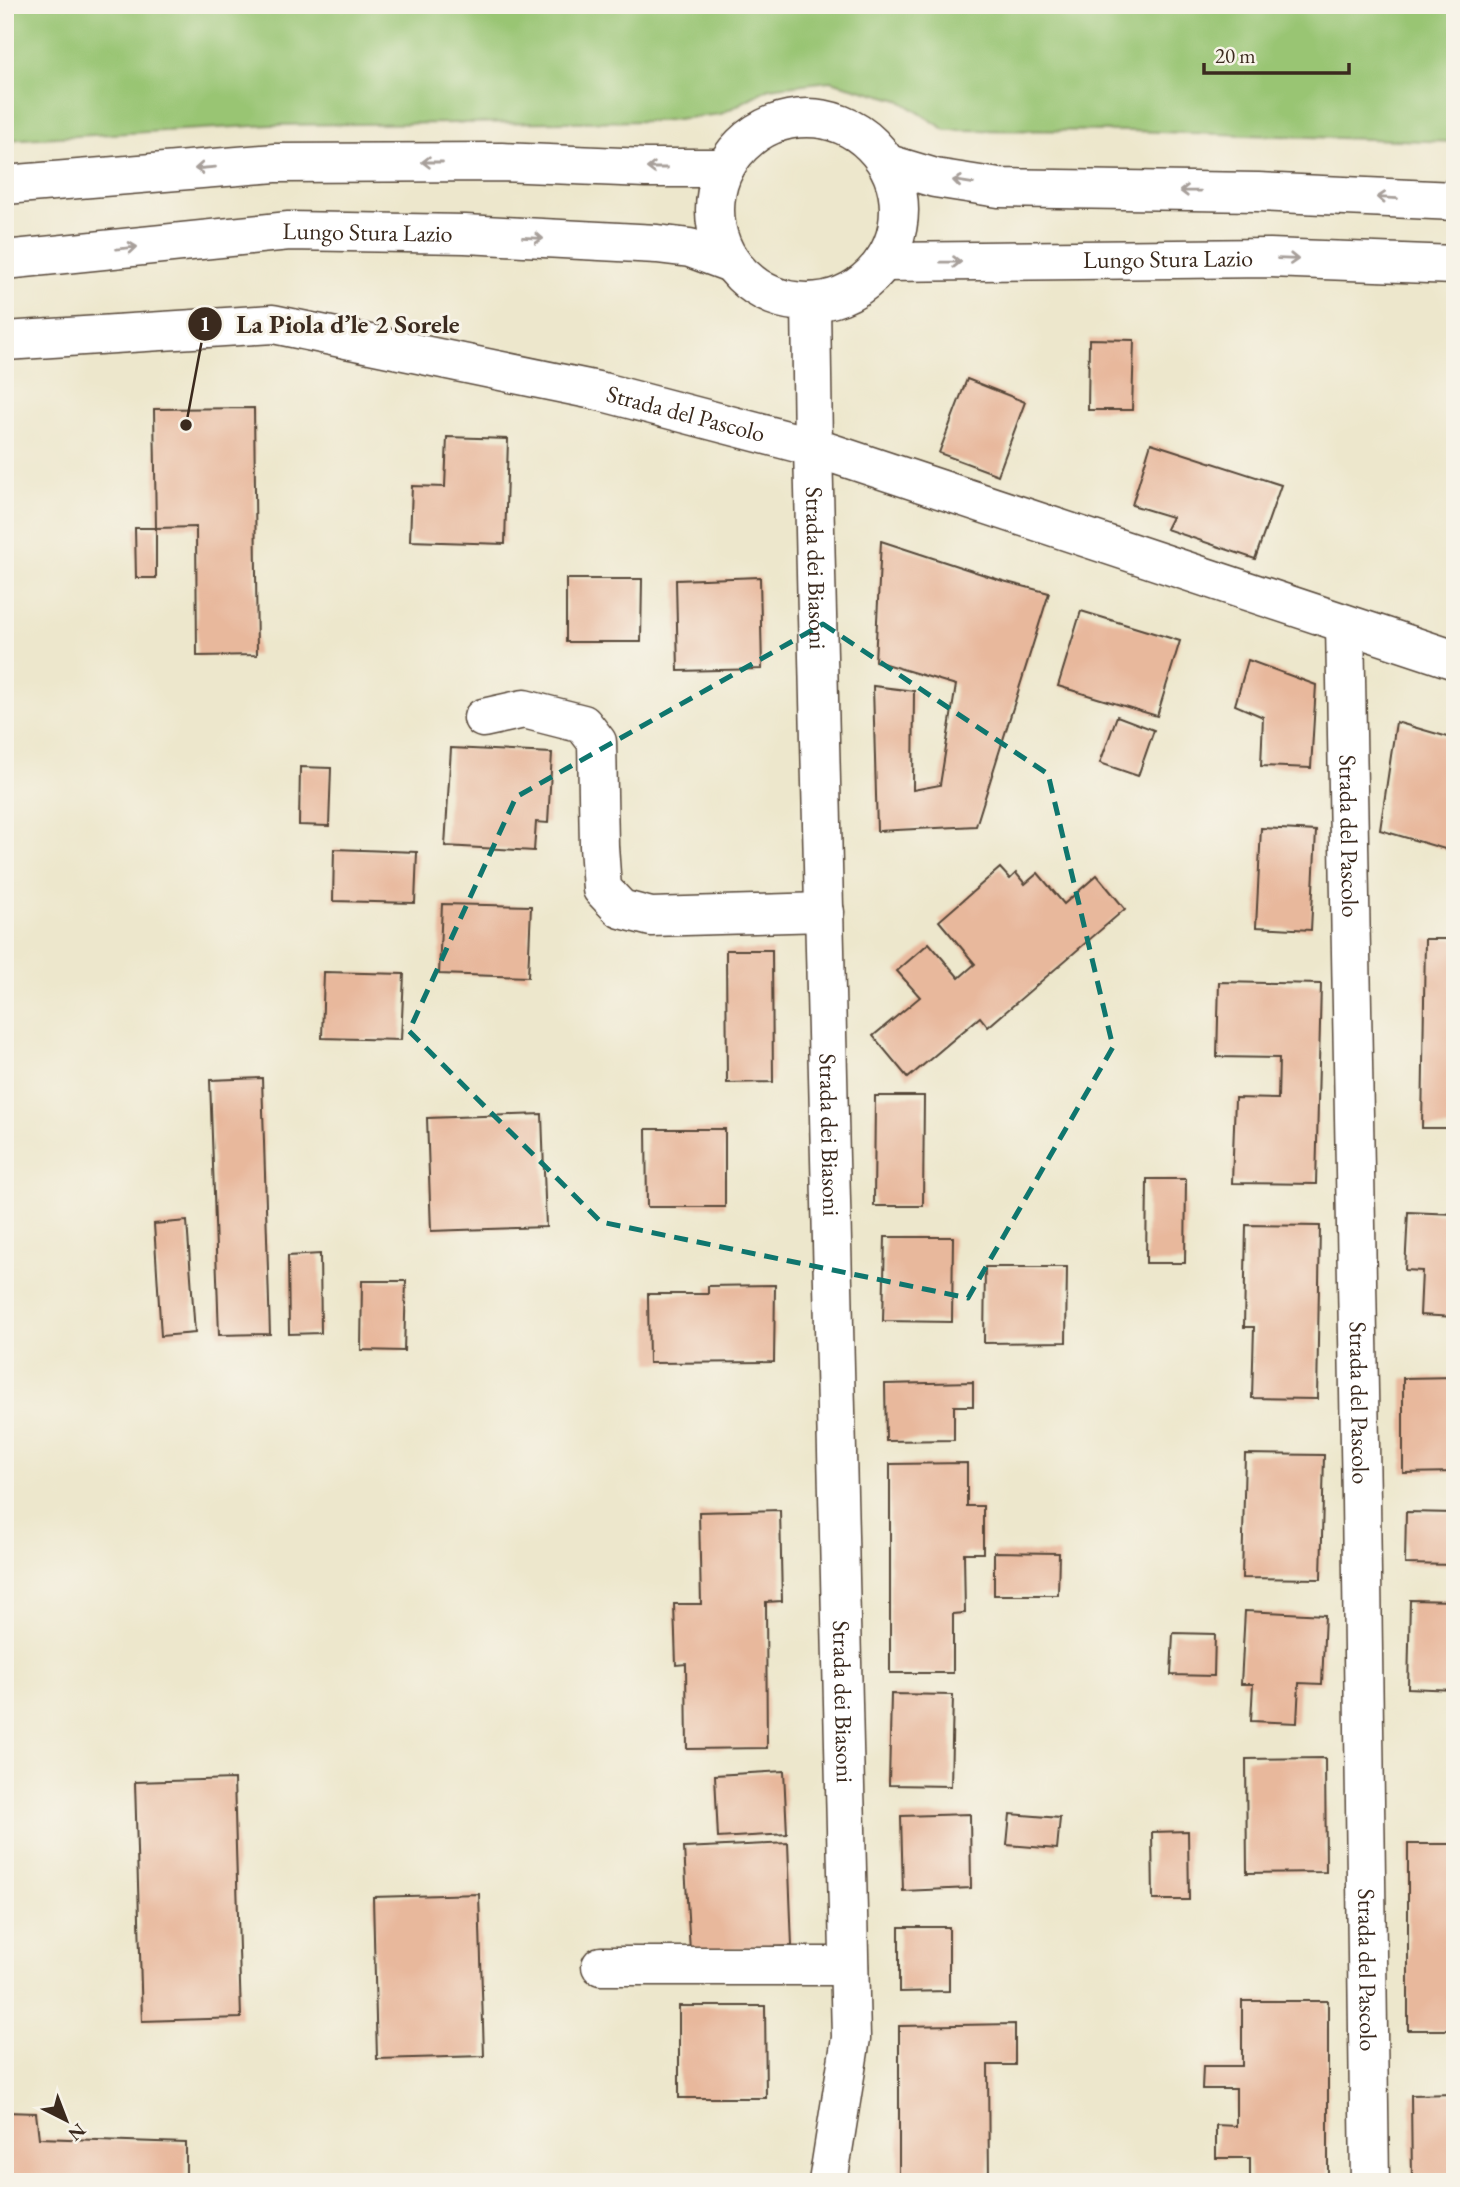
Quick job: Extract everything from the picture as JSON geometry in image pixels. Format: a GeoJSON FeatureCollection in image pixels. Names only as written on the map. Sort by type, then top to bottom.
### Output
{"type":"FeatureCollection","features":[{"type":"Feature","properties":{"kind":"street","name":"Lungo Stura Lazio"},"geometry":{"type":"LineString","coordinates":[[5,260],[289,231],[465,234],[657,244],[690,248],[728,262],[758,288],[784,300],[811,302],[848,292],[864,283],[883,262],[895,236],[900,208],[888,164],[879,152],[856,132],[828,120],[798,118],[768,127],[743,144],[725,168],[716,194],[717,241],[728,262]]}},
{"type":"Feature","properties":{"kind":"street"},"geometry":{"type":"LineString","coordinates":[[5,185],[275,163],[501,162],[646,168],[725,168]]}},
{"type":"Feature","properties":{"kind":"street","name":"Lungo Stura Lazio"},"geometry":{"type":"LineString","coordinates":[[888,164],[935,178],[999,188],[1258,192],[1455,201]]}},
{"type":"Feature","properties":{"kind":"street","name":"Lungo Stura Lazio"},"geometry":{"type":"LineString","coordinates":[[883,262],[1270,258],[1455,265]]}},
{"type":"Feature","properties":{"kind":"street","name":"Strada dei Biasoni"},"geometry":{"type":"LineString","coordinates":[[811,302],[851,2038],[828,2182]]}},
{"type":"Feature","properties":{"kind":"street","name":"Strada del Pascolo"},"geometry":{"type":"LineString","coordinates":[[5,341],[273,324],[603,392],[813,447],[1455,660]]}},
{"type":"Feature","properties":{"kind":"street","name":"Strada del Pascolo"},"geometry":{"type":"LineString","coordinates":[[1345,624],[1370,2182]]}},
{"type":"Feature","properties":{"kind":"street"},"geometry":{"type":"LineString","coordinates":[[483,718],[524,709],[583,724],[597,742],[602,889],[621,909],[652,916],[824,912]]}},
{"type":"Feature","properties":{"kind":"street"},"geometry":{"type":"LineString","coordinates":[[601,1966],[849,1966]]}},
{"type":"Feature","properties":{"kind":"highlighted area"},"geometry":{"type":"Polygon","coordinates":[[[823,624],[1048,774],[1113,1047],[968,1298],[601,1222],[409,1031],[516,797],[823,624]]]}},
{"type":"Feature","properties":{"kind":"green space"},"geometry":{"type":"Polygon","coordinates":[[[5,5],[1455,5],[1455,142],[1131,131],[946,130],[899,100],[830,81],[769,88],[721,114],[660,121],[271,125],[5,140],[5,5]]]}},
{"type":"Feature","properties":{"kind":"building"},"geometry":{"type":"Polygon","coordinates":[[[1089,339],[1134,340],[1132,410],[1088,410],[1089,339]]]}},
{"type":"Feature","properties":{"kind":"building"},"geometry":{"type":"Polygon","coordinates":[[[967,379],[1025,402],[998,475],[939,453],[967,379]]]}},
{"type":"Feature","properties":{"kind":"building"},"geometry":{"type":"Polygon","coordinates":[[[254,408],[257,655],[197,656],[196,527],[156,528],[154,409],[254,408]]]}},
{"type":"Feature","properties":{"kind":"building"},"geometry":{"type":"Polygon","coordinates":[[[447,437],[508,439],[505,544],[410,541],[412,486],[445,487],[447,437]]]}},
{"type":"Feature","properties":{"kind":"building"},"geometry":{"type":"Polygon","coordinates":[[[1151,443],[1281,485],[1255,559],[1166,529],[1172,517],[1132,505],[1151,443]]]}},
{"type":"Feature","properties":{"kind":"building"},"geometry":{"type":"Polygon","coordinates":[[[135,528],[156,528],[156,578],[136,578],[135,528]]]}},
{"type":"Feature","properties":{"kind":"building"},"geometry":{"type":"Polygon","coordinates":[[[881,541],[1003,581],[1049,593],[976,826],[877,831],[873,686],[914,691],[913,790],[940,785],[956,685],[875,661],[881,541]]]}},
{"type":"Feature","properties":{"kind":"building"},"geometry":{"type":"Polygon","coordinates":[[[760,577],[762,669],[678,671],[676,580],[760,577]]]}},
{"type":"Feature","properties":{"kind":"building"},"geometry":{"type":"Polygon","coordinates":[[[566,579],[642,579],[641,642],[566,642],[566,579]]]}},
{"type":"Feature","properties":{"kind":"building"},"geometry":{"type":"Polygon","coordinates":[[[1081,611],[1180,641],[1157,716],[1058,686],[1081,611]]]}},
{"type":"Feature","properties":{"kind":"building"},"geometry":{"type":"Polygon","coordinates":[[[1248,660],[1316,685],[1311,768],[1261,766],[1263,717],[1235,705],[1248,660]]]}},
{"type":"Feature","properties":{"kind":"building"},"geometry":{"type":"Polygon","coordinates":[[[1117,716],[1154,730],[1138,776],[1100,763],[1117,716]]]}},
{"type":"Feature","properties":{"kind":"building"},"geometry":{"type":"Polygon","coordinates":[[[1396,722],[1455,739],[1455,852],[1380,830],[1396,722]]]}},
{"type":"Feature","properties":{"kind":"building"},"geometry":{"type":"Polygon","coordinates":[[[451,748],[552,753],[548,823],[536,822],[534,851],[445,846],[451,748]]]}},
{"type":"Feature","properties":{"kind":"building"},"geometry":{"type":"Polygon","coordinates":[[[300,767],[331,768],[329,826],[299,825],[300,767]]]}},
{"type":"Feature","properties":{"kind":"building"},"geometry":{"type":"Polygon","coordinates":[[[1261,828],[1316,831],[1311,930],[1256,927],[1261,828]]]}},
{"type":"Feature","properties":{"kind":"building"},"geometry":{"type":"Polygon","coordinates":[[[334,849],[417,852],[415,903],[333,901],[334,849]]]}},
{"type":"Feature","properties":{"kind":"building"},"geometry":{"type":"Polygon","coordinates":[[[1000,868],[1010,879],[1016,873],[1025,884],[1038,873],[1064,904],[1097,875],[1125,909],[988,1027],[980,1017],[908,1078],[873,1036],[920,997],[897,971],[929,943],[959,978],[975,964],[939,921],[1000,868]]]}},
{"type":"Feature","properties":{"kind":"building"},"geometry":{"type":"Polygon","coordinates":[[[442,904],[531,906],[528,977],[439,974],[442,904]]]}},
{"type":"Feature","properties":{"kind":"building"},"geometry":{"type":"Polygon","coordinates":[[[1425,939],[1455,939],[1455,1128],[1422,1128],[1425,939]]]}},
{"type":"Feature","properties":{"kind":"building"},"geometry":{"type":"Polygon","coordinates":[[[726,950],[772,950],[773,1082],[727,1083],[726,950]]]}},
{"type":"Feature","properties":{"kind":"building"},"geometry":{"type":"Polygon","coordinates":[[[324,972],[404,974],[401,1040],[322,1038],[324,972]]]}},
{"type":"Feature","properties":{"kind":"building"},"geometry":{"type":"Polygon","coordinates":[[[1219,982],[1321,984],[1316,1184],[1232,1183],[1235,1098],[1278,1099],[1279,1058],[1217,1057],[1219,982]]]}},
{"type":"Feature","properties":{"kind":"building"},"geometry":{"type":"Polygon","coordinates":[[[262,1078],[270,1334],[219,1335],[210,1080],[262,1078]]]}},
{"type":"Feature","properties":{"kind":"building"},"geometry":{"type":"Polygon","coordinates":[[[875,1096],[924,1096],[923,1206],[874,1206],[875,1096]]]}},
{"type":"Feature","properties":{"kind":"building"},"geometry":{"type":"Polygon","coordinates":[[[542,1114],[546,1227],[431,1231],[427,1118],[542,1114]]]}},
{"type":"Feature","properties":{"kind":"building"},"geometry":{"type":"Polygon","coordinates":[[[646,1129],[725,1129],[725,1207],[647,1207],[646,1129]]]}},
{"type":"Feature","properties":{"kind":"building"},"geometry":{"type":"Polygon","coordinates":[[[1147,1179],[1186,1179],[1185,1263],[1146,1263],[1147,1179]]]}},
{"type":"Feature","properties":{"kind":"building"},"geometry":{"type":"Polygon","coordinates":[[[1408,1212],[1455,1214],[1455,1317],[1420,1315],[1422,1271],[1405,1270],[1408,1212]]]}},
{"type":"Feature","properties":{"kind":"building"},"geometry":{"type":"Polygon","coordinates":[[[187,1221],[195,1333],[161,1336],[154,1224],[187,1221]]]}},
{"type":"Feature","properties":{"kind":"building"},"geometry":{"type":"Polygon","coordinates":[[[1246,1225],[1320,1226],[1317,1399],[1252,1398],[1254,1327],[1244,1327],[1246,1225]]]}},
{"type":"Feature","properties":{"kind":"building"},"geometry":{"type":"Polygon","coordinates":[[[885,1237],[953,1237],[952,1322],[883,1321],[885,1237]]]}},
{"type":"Feature","properties":{"kind":"building"},"geometry":{"type":"Polygon","coordinates":[[[320,1254],[321,1333],[289,1334],[288,1256],[320,1254]]]}},
{"type":"Feature","properties":{"kind":"building"},"geometry":{"type":"Polygon","coordinates":[[[985,1267],[1067,1267],[1066,1342],[984,1343],[985,1267]]]}},
{"type":"Feature","properties":{"kind":"building"},"geometry":{"type":"Polygon","coordinates":[[[362,1281],[406,1281],[404,1351],[361,1350],[362,1281]]]}},
{"type":"Feature","properties":{"kind":"building"},"geometry":{"type":"Polygon","coordinates":[[[775,1285],[774,1362],[649,1363],[648,1294],[708,1294],[708,1286],[775,1285]]]}},
{"type":"Feature","properties":{"kind":"building"},"geometry":{"type":"Polygon","coordinates":[[[1455,1377],[1455,1472],[1403,1473],[1403,1378],[1455,1377]]]}},
{"type":"Feature","properties":{"kind":"building"},"geometry":{"type":"Polygon","coordinates":[[[973,1382],[973,1406],[954,1406],[954,1440],[886,1441],[885,1384],[973,1382]]]}},
{"type":"Feature","properties":{"kind":"building"},"geometry":{"type":"Polygon","coordinates":[[[1245,1454],[1324,1455],[1321,1579],[1242,1578],[1245,1454]]]}},
{"type":"Feature","properties":{"kind":"building"},"geometry":{"type":"Polygon","coordinates":[[[967,1463],[967,1506],[983,1506],[983,1553],[964,1553],[965,1613],[953,1614],[953,1673],[890,1673],[890,1464],[967,1463]]]}},
{"type":"Feature","properties":{"kind":"building"},"geometry":{"type":"Polygon","coordinates":[[[780,1510],[782,1601],[766,1602],[767,1748],[687,1749],[686,1664],[676,1665],[674,1604],[701,1604],[699,1512],[780,1510]]]}},
{"type":"Feature","properties":{"kind":"building"},"geometry":{"type":"Polygon","coordinates":[[[1406,1512],[1455,1513],[1455,1565],[1405,1564],[1406,1512]]]}},
{"type":"Feature","properties":{"kind":"building"},"geometry":{"type":"Polygon","coordinates":[[[994,1552],[1059,1553],[1058,1595],[994,1595],[994,1552]]]}},
{"type":"Feature","properties":{"kind":"building"},"geometry":{"type":"Polygon","coordinates":[[[1410,1600],[1455,1601],[1455,1690],[1408,1688],[1410,1600]]]}},
{"type":"Feature","properties":{"kind":"building"},"geometry":{"type":"Polygon","coordinates":[[[1245,1611],[1325,1615],[1322,1684],[1299,1683],[1297,1723],[1251,1721],[1253,1684],[1241,1684],[1245,1611]]]}},
{"type":"Feature","properties":{"kind":"building"},"geometry":{"type":"Polygon","coordinates":[[[1173,1633],[1215,1634],[1214,1676],[1171,1675],[1173,1633]]]}},
{"type":"Feature","properties":{"kind":"building"},"geometry":{"type":"Polygon","coordinates":[[[891,1694],[953,1695],[951,1786],[889,1785],[891,1694]]]}},
{"type":"Feature","properties":{"kind":"building"},"geometry":{"type":"Polygon","coordinates":[[[1325,1758],[1326,1872],[1247,1873],[1246,1759],[1325,1758]]]}},
{"type":"Feature","properties":{"kind":"building"},"geometry":{"type":"Polygon","coordinates":[[[784,1771],[787,1834],[718,1838],[715,1775],[784,1771]]]}},
{"type":"Feature","properties":{"kind":"building"},"geometry":{"type":"Polygon","coordinates":[[[234,1779],[241,2018],[142,2021],[135,1782],[234,1779]]]}},
{"type":"Feature","properties":{"kind":"building"},"geometry":{"type":"Polygon","coordinates":[[[970,1814],[971,1888],[903,1891],[901,1816],[970,1814]]]}},
{"type":"Feature","properties":{"kind":"building"},"geometry":{"type":"Polygon","coordinates":[[[1010,1814],[1060,1818],[1057,1849],[1007,1845],[1010,1814]]]}},
{"type":"Feature","properties":{"kind":"building"},"geometry":{"type":"Polygon","coordinates":[[[1188,1831],[1189,1900],[1153,1900],[1152,1832],[1188,1831]]]}},
{"type":"Feature","properties":{"kind":"building"},"geometry":{"type":"Polygon","coordinates":[[[788,1843],[792,1946],[690,1951],[684,1848],[788,1843]]]}},
{"type":"Feature","properties":{"kind":"building"},"geometry":{"type":"Polygon","coordinates":[[[1408,1844],[1455,1844],[1455,2030],[1408,2030],[1408,1844]]]}},
{"type":"Feature","properties":{"kind":"building"},"geometry":{"type":"Polygon","coordinates":[[[479,1894],[484,2056],[377,2059],[373,1897],[479,1894]]]}},
{"type":"Feature","properties":{"kind":"building"},"geometry":{"type":"Polygon","coordinates":[[[899,1927],[949,1927],[949,1991],[899,1992],[899,1927]]]}},
{"type":"Feature","properties":{"kind":"building"},"geometry":{"type":"Polygon","coordinates":[[[1242,2001],[1328,2001],[1328,2182],[1250,2182],[1250,2158],[1216,2158],[1216,2125],[1236,2126],[1236,2089],[1202,2089],[1203,2066],[1242,2066],[1242,2001]]]}},
{"type":"Feature","properties":{"kind":"building"},"geometry":{"type":"Polygon","coordinates":[[[679,2006],[765,2006],[766,2098],[679,2098],[679,2006]]]}},
{"type":"Feature","properties":{"kind":"building"},"geometry":{"type":"Polygon","coordinates":[[[1015,2024],[1015,2065],[988,2065],[989,2182],[899,2182],[899,2026],[1015,2024]]]}},
{"type":"Feature","properties":{"kind":"building"},"geometry":{"type":"Polygon","coordinates":[[[1455,2094],[1455,2182],[1412,2182],[1411,2095],[1455,2094]]]}},
{"type":"Feature","properties":{"kind":"building"},"geometry":{"type":"Polygon","coordinates":[[[5,2112],[36,2113],[39,2138],[186,2143],[186,2182],[5,2182],[5,2112]]]}},
{"type":"Feature","properties":{"kind":"place","name":"La Piola d’le 2 Sorele"},"geometry":{"type":"Point","coordinates":[186,425]}}]}
